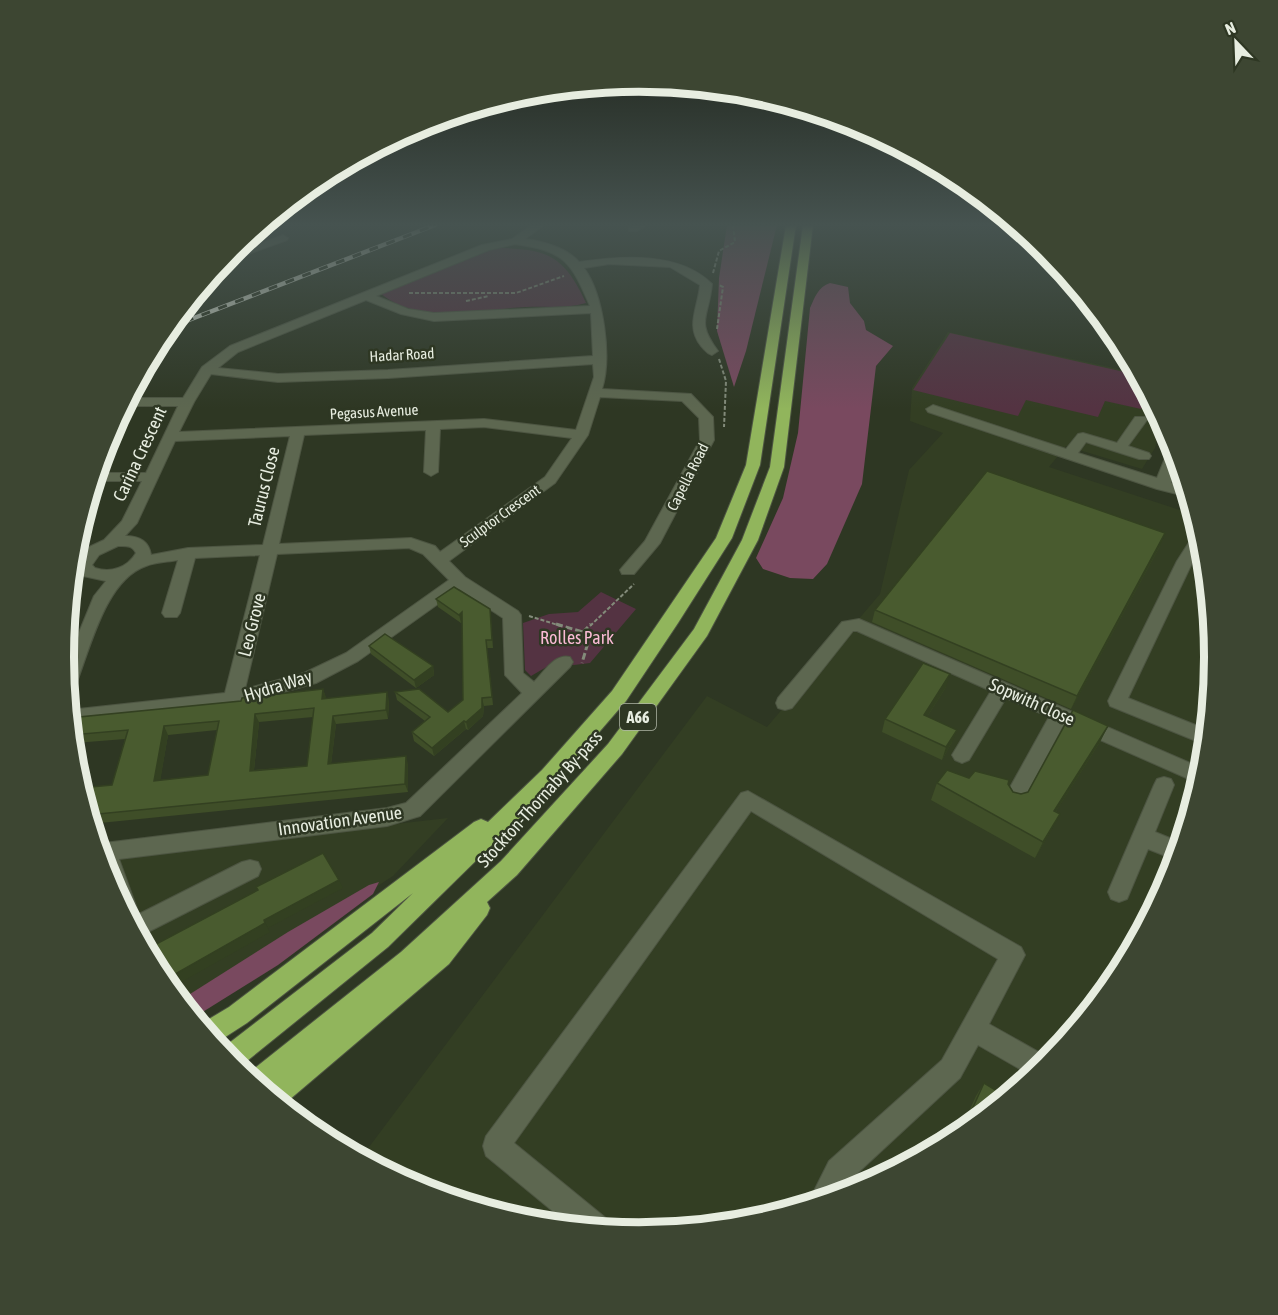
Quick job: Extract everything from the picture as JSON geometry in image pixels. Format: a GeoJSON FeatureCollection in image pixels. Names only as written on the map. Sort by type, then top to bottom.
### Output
{"type":"FeatureCollection","features":[{"type":"Feature","properties":{"kind":"highway","name":"Stockton-Thornaby By-pass"},"geometry":{"type":"LineString","coordinates":[[236,1054],[380,940],[549,776],[619,696],[724,538],[753,465],[781,286]]}},
{"type":"Feature","properties":{"kind":"highway","name":"Stockton-Thornaby By-pass"},"geometry":{"type":"LineString","coordinates":[[262,1079],[409,960],[509,868],[615,749],[701,632],[750,540],[777,467],[800,286]]}},
{"type":"Feature","properties":{"kind":"highway","name":"A66"},"geometry":{"type":"LineString","coordinates":[[214,1030],[238,1015],[549,776]]}},
{"type":"Feature","properties":{"kind":"highway","name":"A66"},"geometry":{"type":"LineString","coordinates":[[278,1093],[441,956],[509,868]]}},
{"type":"Feature","properties":{"kind":"street","name":"Carina Crescent"},"geometry":{"type":"LineString","coordinates":[[110,543],[129,523],[169,437],[207,370],[234,349],[387,286]]}},
{"type":"Feature","properties":{"kind":"street","name":"Sculptor Crescent"},"geometry":{"type":"LineString","coordinates":[[440,559],[483,531],[550,480],[581,435],[600,377],[597,309],[587,286]]}},
{"type":"Feature","properties":{"kind":"street"},"geometry":{"type":"LineString","coordinates":[[706,286],[706,298],[697,318],[698,335],[712,351]]}},
{"type":"Feature","properties":{"kind":"street"},"geometry":{"type":"LineString","coordinates":[[365,295],[405,312],[434,317],[597,309]]}},
{"type":"Feature","properties":{"kind":"street","name":"Hadar Road"},"geometry":{"type":"LineString","coordinates":[[207,370],[278,378],[388,374],[600,360]]}},
{"type":"Feature","properties":{"kind":"street","name":"Capella Road"},"geometry":{"type":"LineString","coordinates":[[595,393],[686,397],[706,417],[707,440],[652,543],[628,570]]}},
{"type":"Feature","properties":{"kind":"street","name":"Carina Crescent"},"geometry":{"type":"LineString","coordinates":[[135,402],[187,402]]}},
{"type":"Feature","properties":{"kind":"street"},"geometry":{"type":"LineString","coordinates":[[933,409],[1179,490]]}},
{"type":"Feature","properties":{"kind":"street"},"geometry":{"type":"LineString","coordinates":[[1120,448],[1140,420]]}},
{"type":"Feature","properties":{"kind":"street","name":"Pegasus Avenue"},"geometry":{"type":"LineString","coordinates":[[169,437],[484,423],[581,435]]}},
{"type":"Feature","properties":{"kind":"street"},"geometry":{"type":"LineString","coordinates":[[431,472],[433,426]]}},
{"type":"Feature","properties":{"kind":"street","name":"Taurus Close"},"geometry":{"type":"LineString","coordinates":[[268,550],[298,433]]}},
{"type":"Feature","properties":{"kind":"street"},"geometry":{"type":"LineString","coordinates":[[1069,455],[1083,436],[1144,456]]}},
{"type":"Feature","properties":{"kind":"street"},"geometry":{"type":"LineString","coordinates":[[1162,486],[1170,465]]}},
{"type":"Feature","properties":{"kind":"street"},"geometry":{"type":"LineString","coordinates":[[104,477],[150,477]]}},
{"type":"Feature","properties":{"kind":"street","name":"Carina Crescent"},"geometry":{"type":"LineString","coordinates":[[129,523],[139,551]]}},
{"type":"Feature","properties":{"kind":"street","name":"Sculptor Crescent"},"geometry":{"type":"LineString","coordinates":[[110,543],[139,551],[184,553],[411,543],[429,550],[459,581]]}},
{"type":"Feature","properties":{"kind":"street"},"geometry":{"type":"LineString","coordinates":[[82,559],[110,543]]}},
{"type":"Feature","properties":{"kind":"street"},"geometry":{"type":"LineString","coordinates":[[1194,547],[1117,701],[1199,735]]}},
{"type":"Feature","properties":{"kind":"street","name":"Leo Grove"},"geometry":{"type":"LineString","coordinates":[[233,699],[259,600],[268,550]]}},
{"type":"Feature","properties":{"kind":"street"},"geometry":{"type":"LineString","coordinates":[[74,662],[102,596],[139,551]]}},
{"type":"Feature","properties":{"kind":"street"},"geometry":{"type":"LineString","coordinates":[[171,613],[184,553]]}},
{"type":"Feature","properties":{"kind":"street"},"geometry":{"type":"LineString","coordinates":[[82,562],[89,572],[99,576],[122,573]]}},
{"type":"Feature","properties":{"kind":"street"},"geometry":{"type":"LineString","coordinates":[[99,576],[102,596]]}},
{"type":"Feature","properties":{"kind":"street"},"geometry":{"type":"LineString","coordinates":[[459,581],[512,615],[514,675],[534,693]]}},
{"type":"Feature","properties":{"kind":"street","name":"Hydra Way"},"geometry":{"type":"LineString","coordinates":[[77,716],[233,699],[310,678],[352,657],[459,581]]}},
{"type":"Feature","properties":{"kind":"street","name":"Sopwith Close"},"geometry":{"type":"LineString","coordinates":[[785,703],[851,624],[859,625],[1193,773]]}},
{"type":"Feature","properties":{"kind":"street","name":"Innovation Avenue"},"geometry":{"type":"LineString","coordinates":[[108,850],[387,817],[413,810],[564,662]]}},
{"type":"Feature","properties":{"kind":"street"},"geometry":{"type":"LineString","coordinates":[[962,755],[1002,689]]}},
{"type":"Feature","properties":{"kind":"street"},"geometry":{"type":"LineString","coordinates":[[1013,800],[1060,714]]}},
{"type":"Feature","properties":{"kind":"street"},"geometry":{"type":"LineString","coordinates":[[1119,892],[1164,785]]}},
{"type":"Feature","properties":{"kind":"street"},"geometry":{"type":"LineString","coordinates":[[586,1220],[496,1146],[747,799],[1013,955],[951,1069],[839,1171],[829,1190]]}},
{"type":"Feature","properties":{"kind":"street"},"geometry":{"type":"LineString","coordinates":[[1143,837],[1170,848]]}},
{"type":"Feature","properties":{"kind":"street"},"geometry":{"type":"LineString","coordinates":[[141,925],[250,869]]}},
{"type":"Feature","properties":{"kind":"street"},"geometry":{"type":"LineString","coordinates":[[973,1028],[1033,1063]]}},
{"type":"Feature","properties":{"kind":"path"},"geometry":{"type":"LineString","coordinates":[[408,293],[516,293],[534,286]]}},
{"type":"Feature","properties":{"kind":"path"},"geometry":{"type":"LineString","coordinates":[[512,615],[531,616],[583,632],[587,646],[585,660],[578,668],[564,662]]}},
{"type":"Feature","properties":{"kind":"shaded area"},"geometry":{"type":"Polygon","coordinates":[[[719,286],[762,286],[746,351],[734,387],[717,331],[719,286]]]}},
{"type":"Feature","properties":{"kind":"shaded area"},"geometry":{"type":"Polygon","coordinates":[[[824,286],[848,287],[850,303],[864,321],[866,330],[893,346],[876,366],[862,484],[827,564],[813,579],[790,578],[763,569],[756,558],[783,498],[798,433],[810,308],[824,286]]]}},
{"type":"Feature","properties":{"kind":"shaded area"},"geometry":{"type":"Polygon","coordinates":[[[948,332],[1126,371],[1158,435],[1155,448],[1142,469],[1066,446],[1049,467],[1185,512],[1194,547],[1203,621],[1203,694],[1194,768],[1174,839],[1146,908],[1129,940],[1088,1002],[1039,1057],[1012,1083],[953,1128],[889,1165],[855,1180],[785,1204],[749,1212],[676,1222],[602,1222],[565,1218],[493,1204],[457,1193],[389,1165],[365,1152],[707,696],[767,727],[880,594],[909,470],[943,433],[910,421],[912,388],[948,332]]]}},
{"type":"Feature","properties":{"kind":"shaded area"},"geometry":{"type":"Polygon","coordinates":[[[448,818],[393,876],[192,1004],[149,940],[132,908],[111,857],[448,818]]]}},
{"type":"Feature","properties":{"kind":"shaded area"},"geometry":{"type":"Polygon","coordinates":[[[379,882],[373,894],[278,965],[200,1014],[186,996],[288,932],[369,885],[379,882]]]}},
{"type":"Feature","properties":{"kind":"green space"},"geometry":{"type":"Polygon","coordinates":[[[386,286],[578,286],[586,303],[564,307],[428,312],[410,309],[392,301],[377,290],[386,286]]]}},
{"type":"Feature","properties":{"kind":"green space"},"geometry":{"type":"Polygon","coordinates":[[[950,333],[1128,373],[1143,402],[1141,409],[1105,401],[1098,417],[1026,400],[1018,416],[913,390],[950,333]]]}},
{"type":"Feature","properties":{"kind":"green space","name":"Rolles Park"},"geometry":{"type":"Polygon","coordinates":[[[601,592],[636,609],[590,663],[574,665],[555,662],[531,676],[525,670],[523,623],[549,614],[578,612],[601,592]]]}},
{"type":"Feature","properties":{"kind":"building"},"geometry":{"type":"Polygon","coordinates":[[[987,471],[1165,533],[1077,696],[875,610],[987,471]]]}},
{"type":"Feature","properties":{"kind":"building"},"geometry":{"type":"Polygon","coordinates":[[[454,587],[490,609],[492,640],[486,640],[492,697],[482,698],[482,708],[432,748],[412,732],[430,717],[395,692],[419,689],[448,712],[463,700],[462,612],[459,615],[436,599],[454,587]]]}},
{"type":"Feature","properties":{"kind":"building"},"geometry":{"type":"Polygon","coordinates":[[[385,634],[433,666],[414,680],[369,646],[385,634]]]}},
{"type":"Feature","properties":{"kind":"building"},"geometry":{"type":"Polygon","coordinates":[[[923,663],[950,674],[924,715],[957,730],[946,747],[885,719],[923,663]]]}},
{"type":"Feature","properties":{"kind":"building"},"geometry":{"type":"Polygon","coordinates":[[[323,689],[322,699],[387,692],[386,710],[333,716],[328,764],[406,756],[405,784],[96,814],[89,787],[112,785],[128,730],[79,734],[77,717],[241,701],[242,698],[323,689]],[[314,708],[255,714],[250,771],[307,766],[314,708]],[[219,721],[164,726],[154,781],[208,775],[219,721]]]}},
{"type":"Feature","properties":{"kind":"building"},"geometry":{"type":"Polygon","coordinates":[[[1073,710],[1108,726],[1054,811],[1060,814],[1043,842],[937,783],[947,770],[969,778],[975,771],[1009,780],[1008,784],[1013,792],[1021,794],[1028,792],[1073,710]]]}},
{"type":"Feature","properties":{"kind":"building"},"geometry":{"type":"Polygon","coordinates":[[[323,853],[339,880],[264,920],[265,923],[172,976],[153,946],[258,890],[256,887],[323,853]]]}},
{"type":"Feature","properties":{"kind":"building"},"geometry":{"type":"Polygon","coordinates":[[[984,1083],[1000,1093],[983,1106],[969,1116],[984,1083]]]}},
{"type":"Feature","properties":{"kind":"railway"},"geometry":{"type":"LineString","coordinates":[[184,322],[276,286]]}}]}
